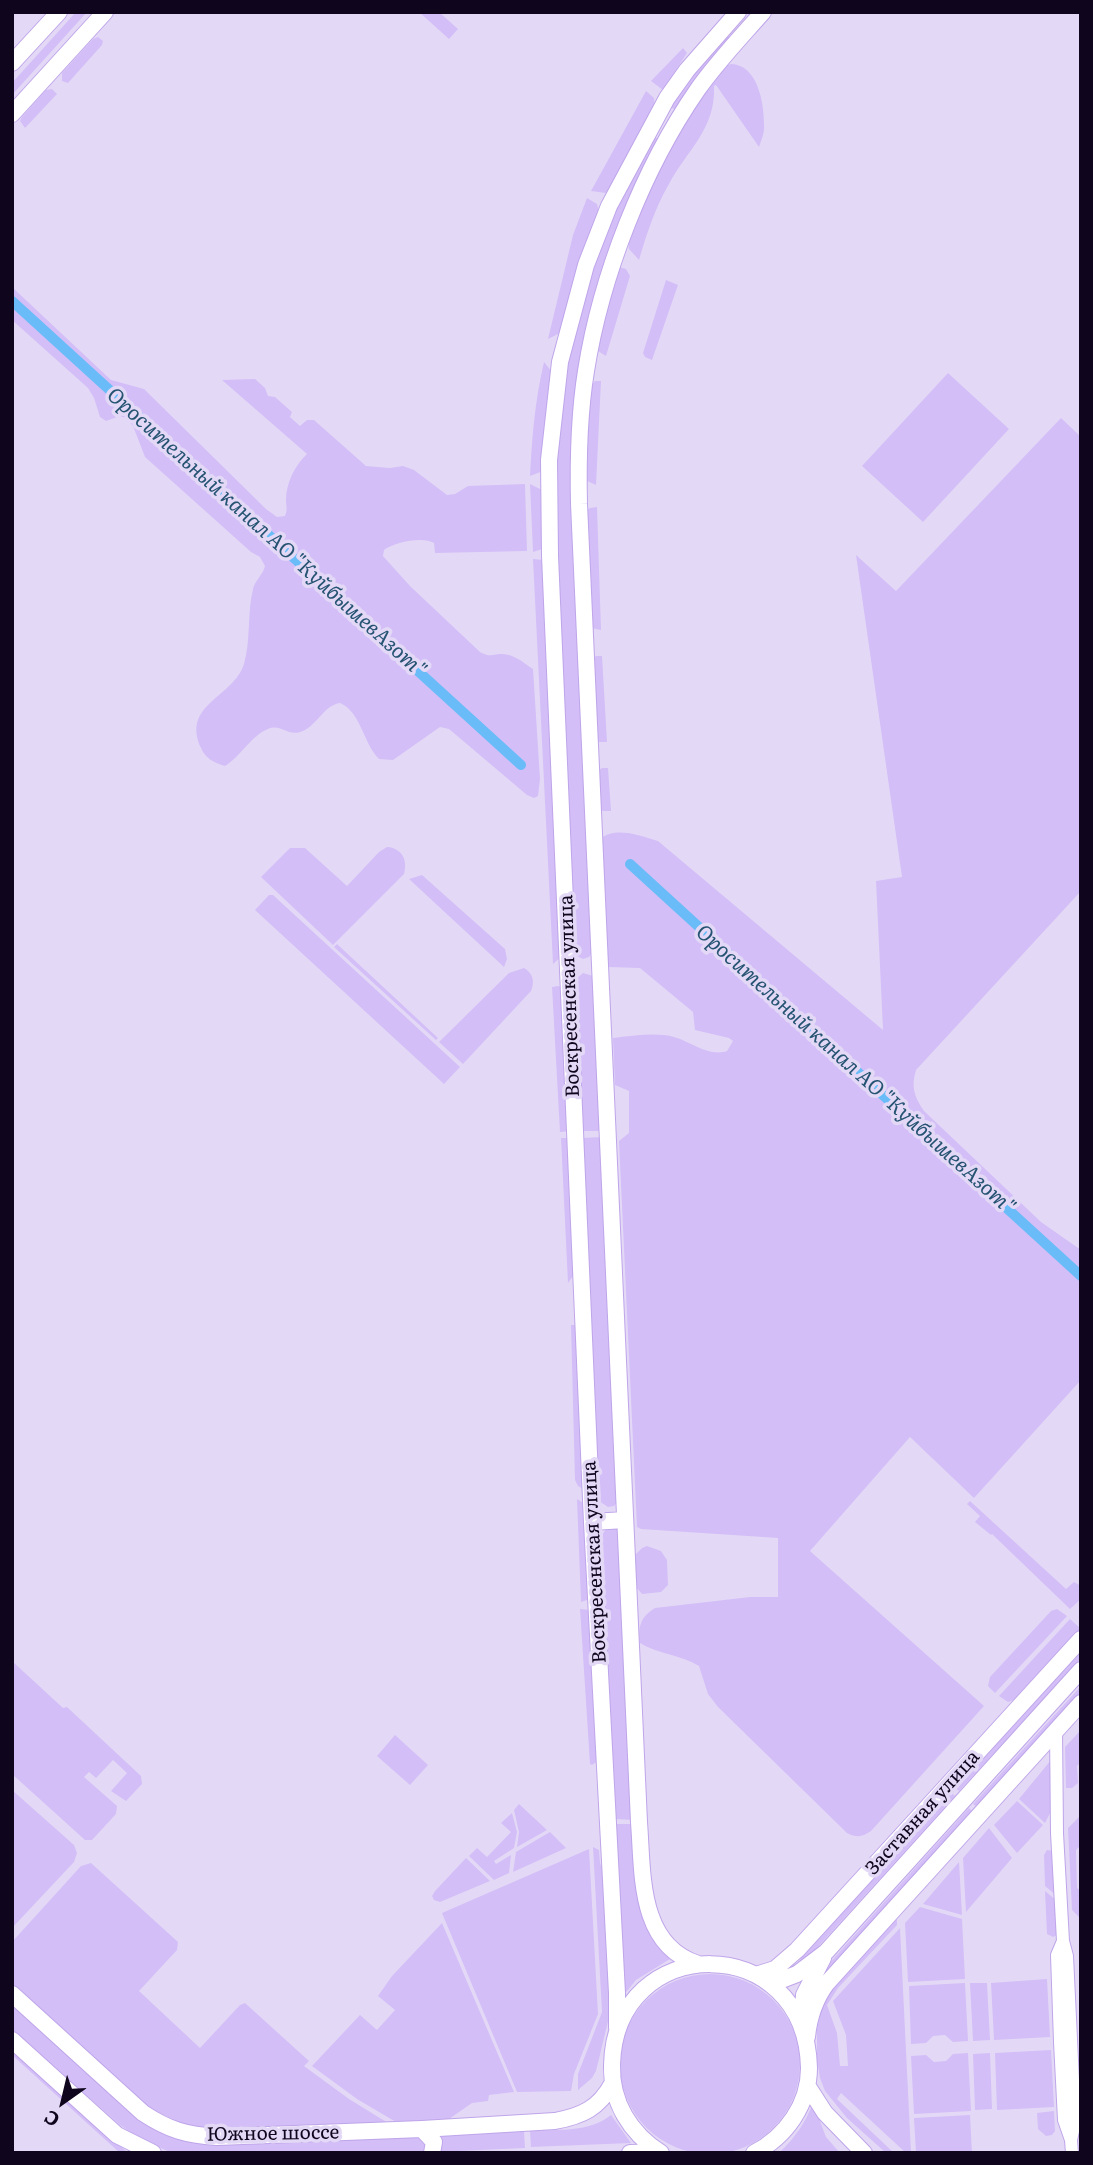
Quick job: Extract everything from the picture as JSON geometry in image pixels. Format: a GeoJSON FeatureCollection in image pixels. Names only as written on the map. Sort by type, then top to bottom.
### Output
{"type":"FeatureCollection","features":[{"type":"Feature","properties":{"kind":"main road"},"geometry":{"type":"LineString","coordinates":[[12,63],[59,12]]}},
{"type":"Feature","properties":{"kind":"main road"},"geometry":{"type":"LineString","coordinates":[[12,114],[105,12]]}},
{"type":"Feature","properties":{"kind":"main road","name":"Воскресенская улица"},"geometry":{"type":"LineString","coordinates":[[612,2084],[617,1993],[592,1522],[550,556],[549,460],[559,362],[586,265],[609,206],[667,98],[687,69],[738,12]]}},
{"type":"Feature","properties":{"kind":"main road","name":"Воскресенская улица"},"geometry":{"type":"LineString","coordinates":[[698,1964],[688,1961],[663,1942],[652,1923],[645,1895],[639,1822],[579,496],[581,414],[586,369],[614,260],[634,207],[687,106],[715,67],[763,12]]}},
{"type":"Feature","properties":{"kind":"main road"},"geometry":{"type":"LineString","coordinates":[[667,98],[665,108],[671,114],[680,113],[687,106]]}},
{"type":"Feature","properties":{"kind":"main road"},"geometry":{"type":"LineString","coordinates":[[644,139],[650,133],[659,132],[664,140],[663,149]]}},
{"type":"Feature","properties":{"kind":"main road"},"geometry":{"type":"LineString","coordinates":[[570,971],[601,970]]}},
{"type":"Feature","properties":{"kind":"main road"},"geometry":{"type":"LineString","coordinates":[[592,1522],[625,1520]]}},
{"type":"Feature","properties":{"kind":"main road","name":"Заставная улица"},"geometry":{"type":"LineString","coordinates":[[756,1975],[775,1969],[797,1950],[1081,1639]]}},
{"type":"Feature","properties":{"kind":"main road","name":"Заставная улица"},"geometry":{"type":"LineString","coordinates":[[771,1984],[797,1974],[826,1952],[1081,1670]]}},
{"type":"Feature","properties":{"kind":"main road"},"geometry":{"type":"LineString","coordinates":[[754,2153],[784,2132],[797,2113],[807,2085],[807,2043],[812,2011],[816,1999],[827,1983],[1081,1703]]}},
{"type":"Feature","properties":{"kind":"main road","name":"Заставная улица"},"geometry":{"type":"LineString","coordinates":[[802,2025],[804,1995],[826,1952]]}},
{"type":"Feature","properties":{"kind":"main road"},"geometry":{"type":"LineString","coordinates":[[617,2028],[628,2008],[647,1987],[673,1971],[698,1964],[730,1966],[756,1975],[771,1984],[790,2004],[802,2025],[807,2043]]}},
{"type":"Feature","properties":{"kind":"main road","name":"Южное шоссе"},"geometry":{"type":"LineString","coordinates":[[12,1994],[143,2113],[163,2126],[190,2135],[217,2137],[527,2123],[575,2117],[597,2105],[612,2084]]}},
{"type":"Feature","properties":{"kind":"main road"},"geometry":{"type":"LineString","coordinates":[[12,2039],[117,2135],[153,2153]]}},
{"type":"Feature","properties":{"kind":"main road"},"geometry":{"type":"LineString","coordinates":[[612,2084],[632,2128],[660,2152]]}},
{"type":"Feature","properties":{"kind":"main road"},"geometry":{"type":"LineString","coordinates":[[807,2085],[825,2113],[864,2153]]}},
{"type":"Feature","properties":{"kind":"main road"},"geometry":{"type":"LineString","coordinates":[[422,2129],[434,2142],[432,2153]]}},
{"type":"Feature","properties":{"kind":"main road"},"geometry":{"type":"LineString","coordinates":[[630,2153],[660,2152]]}},
{"type":"Feature","properties":{"kind":"street"},"geometry":{"type":"LineString","coordinates":[[1056,1730],[1057,1833],[1063,1941],[1057,1955],[1059,2017],[1063,2120],[1071,2147]]}},
{"type":"Feature","properties":{"kind":"street"},"geometry":{"type":"LineString","coordinates":[[1037,1751],[1047,1752],[1056,1766]]}},
{"type":"Feature","properties":{"kind":"street"},"geometry":{"type":"LineString","coordinates":[[117,2135],[137,2153]]}},
{"type":"Feature","properties":{"kind":"shaded area"},"geometry":{"type":"Polygon","coordinates":[[[76,12],[87,12],[12,95],[12,83],[76,12]]]}},
{"type":"Feature","properties":{"kind":"shaded area"},"geometry":{"type":"Polygon","coordinates":[[[419,12],[439,12],[458,29],[449,39],[419,12]]]}},
{"type":"Feature","properties":{"kind":"shaded area"},"geometry":{"type":"Polygon","coordinates":[[[726,35],[733,40],[676,109],[670,108],[682,85],[726,35]]]}},
{"type":"Feature","properties":{"kind":"shaded area"},"geometry":{"type":"Polygon","coordinates":[[[98,37],[103,41],[102,45],[68,83],[62,81],[62,73],[93,39],[98,37]]]}},
{"type":"Feature","properties":{"kind":"shaded area"},"geometry":{"type":"Polygon","coordinates":[[[683,48],[687,53],[663,90],[651,81],[683,48]]]}},
{"type":"Feature","properties":{"kind":"shaded area"},"geometry":{"type":"Polygon","coordinates":[[[731,64],[748,71],[758,87],[763,106],[764,128],[759,147],[716,85],[714,86],[710,115],[705,127],[664,193],[639,260],[629,249],[628,241],[659,168],[689,115],[724,66],[731,64]]]}},
{"type":"Feature","properties":{"kind":"shaded area"},"geometry":{"type":"Polygon","coordinates":[[[52,89],[57,94],[25,128],[20,121],[22,117],[46,90],[52,89]]]}},
{"type":"Feature","properties":{"kind":"shaded area"},"geometry":{"type":"Polygon","coordinates":[[[646,91],[654,98],[655,108],[609,192],[591,191],[646,91]]]}},
{"type":"Feature","properties":{"kind":"shaded area"},"geometry":{"type":"Polygon","coordinates":[[[655,137],[658,139],[580,375],[593,951],[589,957],[583,959],[575,955],[554,512],[555,456],[571,337],[608,221],[655,137]]]}},
{"type":"Feature","properties":{"kind":"shaded area"},"geometry":{"type":"Polygon","coordinates":[[[587,198],[597,204],[599,212],[560,333],[548,339],[573,235],[587,198]]]}},
{"type":"Feature","properties":{"kind":"shaded area"},"geometry":{"type":"Polygon","coordinates":[[[619,267],[626,269],[630,276],[606,356],[598,351],[598,342],[619,267]]]}},
{"type":"Feature","properties":{"kind":"shaded area"},"geometry":{"type":"Polygon","coordinates":[[[666,280],[678,285],[652,360],[643,353],[666,280]]]}},
{"type":"Feature","properties":{"kind":"shaded area"},"geometry":{"type":"Polygon","coordinates":[[[12,287],[111,380],[144,389],[277,517],[285,516],[289,481],[307,454],[222,380],[255,379],[265,388],[268,396],[275,397],[292,412],[290,417],[300,426],[307,420],[314,420],[366,466],[403,466],[414,470],[447,495],[455,494],[468,486],[525,484],[527,551],[435,553],[434,543],[416,540],[389,547],[384,550],[383,556],[410,586],[480,652],[511,656],[533,669],[540,779],[538,796],[534,798],[527,795],[449,729],[440,727],[393,760],[379,759],[353,713],[340,703],[330,707],[305,730],[294,733],[273,728],[262,732],[225,766],[207,757],[197,733],[198,721],[211,702],[238,676],[244,664],[253,589],[265,566],[260,557],[251,552],[145,457],[133,426],[126,418],[120,416],[106,421],[100,417],[88,388],[12,320],[12,287]]]}},
{"type":"Feature","properties":{"kind":"shaded area"},"geometry":{"type":"Polygon","coordinates":[[[544,362],[552,372],[543,471],[530,476],[534,419],[544,362]]]}},
{"type":"Feature","properties":{"kind":"shaded area"},"geometry":{"type":"Polygon","coordinates":[[[948,373],[1009,429],[923,522],[862,466],[948,373]]]}},
{"type":"Feature","properties":{"kind":"shaded area"},"geometry":{"type":"Polygon","coordinates":[[[595,381],[601,381],[596,485],[585,480],[585,430],[591,386],[595,381]]]}},
{"type":"Feature","properties":{"kind":"shaded area"},"geometry":{"type":"Polygon","coordinates":[[[1061,418],[1081,437],[1081,891],[916,1070],[914,1086],[924,1111],[1041,1222],[1081,1250],[1081,1380],[974,1498],[910,1437],[810,1551],[984,1706],[871,1831],[857,1836],[847,1833],[718,1707],[708,1694],[699,1666],[640,1643],[641,1623],[655,1608],[750,1597],[778,1597],[778,1538],[637,1527],[619,1141],[629,1133],[629,1091],[615,1085],[613,1038],[660,1035],[681,1039],[713,1052],[727,1051],[733,1041],[695,1030],[693,1012],[640,968],[608,967],[600,839],[613,833],[621,833],[658,841],[883,1030],[876,881],[902,877],[856,555],[896,591],[1061,418]]]}},
{"type":"Feature","properties":{"kind":"shaded area"},"geometry":{"type":"Polygon","coordinates":[[[530,484],[542,490],[542,549],[533,552],[530,484]]]}},
{"type":"Feature","properties":{"kind":"shaded area"},"geometry":{"type":"Polygon","coordinates":[[[597,507],[601,630],[591,628],[585,512],[597,507]]]}},
{"type":"Feature","properties":{"kind":"shaded area"},"geometry":{"type":"Polygon","coordinates":[[[533,559],[543,560],[562,956],[553,964],[533,559]]]}},
{"type":"Feature","properties":{"kind":"shaded area"},"geometry":{"type":"Polygon","coordinates":[[[602,656],[607,742],[595,739],[592,659],[602,656]]]}},
{"type":"Feature","properties":{"kind":"shaded area"},"geometry":{"type":"Polygon","coordinates":[[[608,768],[611,811],[599,809],[598,771],[608,768]]]}},
{"type":"Feature","properties":{"kind":"shaded area"},"geometry":{"type":"Polygon","coordinates":[[[387,847],[397,850],[403,856],[404,874],[333,945],[261,877],[290,848],[305,848],[347,886],[387,847]]]}},
{"type":"Feature","properties":{"kind":"shaded area"},"geometry":{"type":"Polygon","coordinates":[[[422,875],[505,949],[507,959],[504,967],[409,879],[422,875]]]}},
{"type":"Feature","properties":{"kind":"shaded area"},"geometry":{"type":"Polygon","coordinates":[[[269,895],[273,895],[460,1067],[444,1084],[255,910],[269,895]]]}},
{"type":"Feature","properties":{"kind":"shaded area"},"geometry":{"type":"Polygon","coordinates":[[[337,944],[438,1038],[436,1040],[334,947],[337,944]]]}},
{"type":"Feature","properties":{"kind":"shaded area"},"geometry":{"type":"Polygon","coordinates":[[[524,968],[532,978],[531,991],[463,1064],[439,1042],[509,973],[524,968]]]}},
{"type":"Feature","properties":{"kind":"shaded area"},"geometry":{"type":"Polygon","coordinates":[[[583,973],[593,976],[602,1131],[582,1131],[576,979],[583,973]]]}},
{"type":"Feature","properties":{"kind":"shaded area"},"geometry":{"type":"Polygon","coordinates":[[[552,987],[561,987],[571,1131],[560,1132],[552,987]]]}},
{"type":"Feature","properties":{"kind":"shaded area"},"geometry":{"type":"Polygon","coordinates":[[[602,1137],[619,1500],[614,1506],[608,1507],[599,1501],[582,1138],[602,1137]]]}},
{"type":"Feature","properties":{"kind":"shaded area"},"geometry":{"type":"Polygon","coordinates":[[[561,1138],[571,1138],[578,1269],[568,1283],[561,1138]]]}},
{"type":"Feature","properties":{"kind":"shaded area"},"geometry":{"type":"Polygon","coordinates":[[[571,1325],[575,1325],[581,1339],[585,1490],[578,1486],[575,1480],[571,1325]]]}},
{"type":"Feature","properties":{"kind":"shaded area"},"geometry":{"type":"Polygon","coordinates":[[[577,1499],[585,1504],[590,1599],[581,1602],[577,1499]]]}},
{"type":"Feature","properties":{"kind":"shaded area"},"geometry":{"type":"Polygon","coordinates":[[[970,1501],[1066,1589],[1074,1582],[1081,1586],[1081,1599],[1070,1609],[992,1534],[975,1522],[980,1516],[967,1504],[970,1501]]]}},
{"type":"Feature","properties":{"kind":"shaded area"},"geometry":{"type":"Polygon","coordinates":[[[607,1528],[619,1530],[634,1820],[615,1819],[601,1536],[607,1528]]]}},
{"type":"Feature","properties":{"kind":"shaded area"},"geometry":{"type":"Polygon","coordinates":[[[647,1546],[661,1551],[667,1560],[668,1585],[661,1592],[642,1594],[636,1587],[635,1555],[647,1546]]]}},
{"type":"Feature","properties":{"kind":"shaded area"},"geometry":{"type":"Polygon","coordinates":[[[580,1609],[590,1610],[598,1761],[592,1765],[590,1764],[580,1609]]]}},
{"type":"Feature","properties":{"kind":"shaded area"},"geometry":{"type":"Polygon","coordinates":[[[1057,1609],[1067,1616],[995,1693],[988,1686],[990,1677],[1051,1611],[1057,1609]]]}},
{"type":"Feature","properties":{"kind":"shaded area"},"geometry":{"type":"Polygon","coordinates":[[[1070,1619],[1081,1629],[1017,1699],[1008,1702],[999,1696],[1070,1619]]]}},
{"type":"Feature","properties":{"kind":"shaded area"},"geometry":{"type":"Polygon","coordinates":[[[1081,1649],[1081,1658],[959,1791],[955,1788],[1081,1649]]]}},
{"type":"Feature","properties":{"kind":"shaded area"},"geometry":{"type":"Polygon","coordinates":[[[12,1661],[63,1708],[67,1707],[141,1776],[142,1784],[126,1801],[111,1791],[127,1773],[113,1760],[96,1778],[89,1772],[84,1777],[117,1806],[116,1814],[92,1840],[85,1840],[12,1774],[12,1661]]]}},
{"type":"Feature","properties":{"kind":"shaded area"},"geometry":{"type":"Polygon","coordinates":[[[1081,1686],[1081,1694],[977,1807],[973,1804],[1081,1686]]]}},
{"type":"Feature","properties":{"kind":"shaded area"},"geometry":{"type":"Polygon","coordinates":[[[1081,1730],[1078,1783],[1072,1788],[1066,1788],[1065,1747],[1081,1730]]]}},
{"type":"Feature","properties":{"kind":"shaded area"},"geometry":{"type":"Polygon","coordinates":[[[395,1735],[428,1765],[410,1785],[377,1756],[395,1735]]]}},
{"type":"Feature","properties":{"kind":"shaded area"},"geometry":{"type":"Polygon","coordinates":[[[1051,1760],[1051,1811],[1045,1823],[1019,1799],[1051,1760]]]}},
{"type":"Feature","properties":{"kind":"shaded area"},"geometry":{"type":"Polygon","coordinates":[[[12,1790],[74,1845],[77,1853],[74,1862],[12,1928],[12,1790]]]}},
{"type":"Feature","properties":{"kind":"shaded area"},"geometry":{"type":"Polygon","coordinates":[[[951,1792],[955,1796],[805,1961],[800,1961],[801,1957],[951,1792]]]}},
{"type":"Feature","properties":{"kind":"shaded area"},"geometry":{"type":"Polygon","coordinates":[[[1017,1801],[1043,1825],[1017,1853],[994,1825],[1017,1801]]]}},
{"type":"Feature","properties":{"kind":"shaded area"},"geometry":{"type":"Polygon","coordinates":[[[519,1804],[547,1830],[517,1847],[519,1832],[514,1810],[519,1804]]]}},
{"type":"Feature","properties":{"kind":"shaded area"},"geometry":{"type":"Polygon","coordinates":[[[969,1808],[973,1812],[828,1972],[824,1972],[826,1967],[969,1808]]]}},
{"type":"Feature","properties":{"kind":"shaded area"},"geometry":{"type":"Polygon","coordinates":[[[512,1813],[517,1832],[514,1848],[494,1861],[496,1864],[511,1855],[509,1873],[494,1880],[469,1856],[477,1848],[487,1857],[511,1832],[501,1823],[512,1813]]]}},
{"type":"Feature","properties":{"kind":"shaded area"},"geometry":{"type":"Polygon","coordinates":[[[1081,1815],[1081,1845],[1076,1850],[1081,1919],[1072,1910],[1068,1828],[1081,1815]]]}},
{"type":"Feature","properties":{"kind":"shaded area"},"geometry":{"type":"Polygon","coordinates":[[[615,1824],[634,1824],[649,1932],[657,1946],[670,1959],[636,1980],[623,1996],[615,1824]]]}},
{"type":"Feature","properties":{"kind":"shaded area"},"geometry":{"type":"Polygon","coordinates":[[[989,1828],[1012,1858],[966,1912],[963,1858],[989,1828]]]}},
{"type":"Feature","properties":{"kind":"shaded area"},"geometry":{"type":"Polygon","coordinates":[[[550,1832],[566,1848],[513,1872],[516,1852],[550,1832]]]}},
{"type":"Feature","properties":{"kind":"shaded area"},"geometry":{"type":"Polygon","coordinates":[[[593,1847],[599,1850],[600,1863],[607,1881],[612,2005],[596,2071],[578,2090],[578,2074],[602,2012],[593,1847]]]}},
{"type":"Feature","properties":{"kind":"shaded area"},"geometry":{"type":"Polygon","coordinates":[[[589,1849],[598,2014],[574,2074],[571,2091],[517,2092],[442,1913],[589,1849]]]}},
{"type":"Feature","properties":{"kind":"shaded area"},"geometry":{"type":"Polygon","coordinates":[[[1047,1850],[1053,1851],[1057,1896],[1045,1886],[1044,1855],[1047,1850]]]}},
{"type":"Feature","properties":{"kind":"shaded area"},"geometry":{"type":"Polygon","coordinates":[[[466,1858],[490,1881],[440,1902],[434,1900],[432,1896],[435,1891],[466,1858]]]}},
{"type":"Feature","properties":{"kind":"shaded area"},"geometry":{"type":"Polygon","coordinates":[[[959,1862],[962,1915],[923,1904],[959,1862]]]}},
{"type":"Feature","properties":{"kind":"shaded area"},"geometry":{"type":"Polygon","coordinates":[[[91,1863],[178,1942],[177,1950],[139,1991],[200,2048],[240,2005],[245,2003],[309,2061],[304,2066],[388,2123],[222,2130],[183,2124],[152,2109],[137,2098],[12,1984],[12,1942],[81,1866],[91,1863]]]}},
{"type":"Feature","properties":{"kind":"shaded area"},"geometry":{"type":"Polygon","coordinates":[[[1045,1891],[1057,1901],[1057,1935],[1053,1937],[1047,1934],[1045,1891]]]}},
{"type":"Feature","properties":{"kind":"shaded area"},"geometry":{"type":"Polygon","coordinates":[[[920,1907],[962,1919],[965,1979],[908,1982],[905,1923],[920,1907]]]}},
{"type":"Feature","properties":{"kind":"shaded area"},"geometry":{"type":"Polygon","coordinates":[[[897,1919],[897,1925],[838,1988],[827,2005],[837,2033],[840,2066],[848,2066],[846,2035],[833,2001],[900,1928],[911,2153],[906,2153],[841,2093],[837,2099],[894,2153],[886,2153],[847,2118],[825,2091],[817,2060],[817,2029],[824,1999],[897,1919]]]}},
{"type":"Feature","properties":{"kind":"shaded area"},"geometry":{"type":"Polygon","coordinates":[[[442,1923],[514,2092],[489,2095],[488,2101],[472,2103],[449,2119],[396,2122],[357,2099],[312,2066],[360,2015],[377,2030],[395,2010],[378,1996],[392,1976],[442,1923]]]}},
{"type":"Feature","properties":{"kind":"shaded area"},"geometry":{"type":"Polygon","coordinates":[[[710,1974],[744,1981],[760,1989],[773,2001],[785,2014],[793,2030],[800,2064],[793,2098],[785,2114],[773,2127],[760,2139],[744,2147],[710,2154],[676,2147],[660,2139],[647,2127],[635,2114],[627,2098],[620,2064],[627,2030],[635,2014],[647,2001],[660,1989],[676,1981],[710,1974]]]}},
{"type":"Feature","properties":{"kind":"shaded area"},"geometry":{"type":"Polygon","coordinates":[[[1047,1979],[1050,2037],[994,2040],[991,1983],[1047,1979]]]}},
{"type":"Feature","properties":{"kind":"shaded area"},"geometry":{"type":"Polygon","coordinates":[[[965,1983],[968,2041],[953,2042],[945,2035],[933,2036],[926,2043],[911,2044],[909,1986],[965,1983]]]}},
{"type":"Feature","properties":{"kind":"shaded area"},"geometry":{"type":"Polygon","coordinates":[[[970,1983],[987,1983],[990,2040],[973,2041],[970,1983]]]}},
{"type":"Feature","properties":{"kind":"shaded area"},"geometry":{"type":"Polygon","coordinates":[[[12,2004],[125,2108],[176,2137],[217,2145],[233,2145],[424,2136],[427,2137],[424,2152],[172,2153],[139,2138],[120,2125],[12,2029],[12,2004]]]}},
{"type":"Feature","properties":{"kind":"shaded area"},"geometry":{"type":"Polygon","coordinates":[[[12,2047],[128,2153],[120,2153],[12,2055],[12,2047]]]}},
{"type":"Feature","properties":{"kind":"shaded area"},"geometry":{"type":"Polygon","coordinates":[[[1051,2050],[1054,2107],[997,2110],[995,2053],[1051,2050]]]}},
{"type":"Feature","properties":{"kind":"shaded area"},"geometry":{"type":"Polygon","coordinates":[[[968,2053],[971,2111],[914,2114],[911,2056],[926,2055],[934,2062],[946,2061],[953,2054],[968,2053]]]}},
{"type":"Feature","properties":{"kind":"shaded area"},"geometry":{"type":"Polygon","coordinates":[[[990,2053],[992,2109],[975,2110],[973,2054],[990,2053]]]}},
{"type":"Feature","properties":{"kind":"shaded area"},"geometry":{"type":"Polygon","coordinates":[[[813,2103],[826,2137],[840,2153],[779,2153],[799,2130],[813,2103]]]}},
{"type":"Feature","properties":{"kind":"shaded area"},"geometry":{"type":"Polygon","coordinates":[[[1054,2111],[1055,2131],[1046,2136],[1038,2129],[1037,2113],[1054,2111]]]}},
{"type":"Feature","properties":{"kind":"shaded area"},"geometry":{"type":"Polygon","coordinates":[[[611,2115],[631,2143],[531,2147],[530,2131],[583,2127],[593,2125],[611,2115]]]}},
{"type":"Feature","properties":{"kind":"shaded area"},"geometry":{"type":"Polygon","coordinates":[[[970,2115],[972,2153],[916,2153],[914,2118],[970,2115]]]}},
{"type":"Feature","properties":{"kind":"shaded area"},"geometry":{"type":"Polygon","coordinates":[[[524,2131],[525,2148],[436,2152],[436,2135],[524,2131]]]}},
{"type":"Feature","properties":{"kind":"waterway","name":"Оросительный канал АО \"КуйбышевАзот\""},"geometry":{"type":"LineString","coordinates":[[12,301],[521,765]]}},
{"type":"Feature","properties":{"kind":"waterway","name":"Оросительный канал АО \"КуйбышевАзот\""},"geometry":{"type":"LineString","coordinates":[[630,864],[1081,1276]]}}]}
